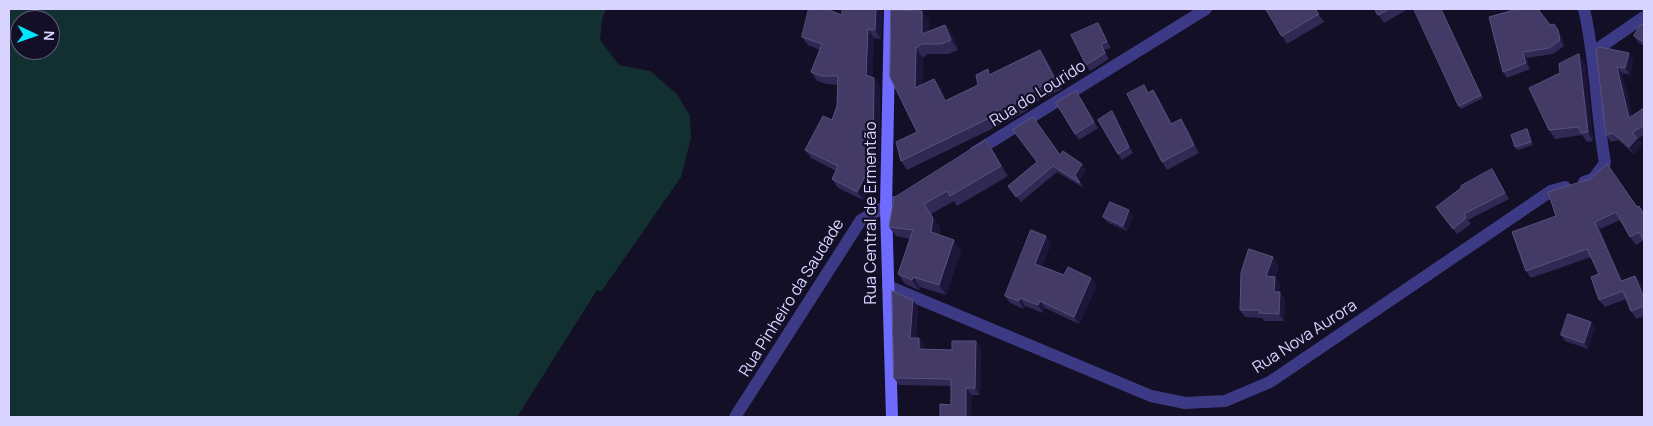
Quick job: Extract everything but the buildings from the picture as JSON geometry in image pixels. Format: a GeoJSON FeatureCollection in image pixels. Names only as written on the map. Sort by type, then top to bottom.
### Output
{"type":"FeatureCollection","features":[{"type":"Feature","properties":{"kind":"street","name":"Rua Central de Ermentão"},"geometry":{"type":"LineString","coordinates":[[890,9],[886,207],[892,417]]}},
{"type":"Feature","properties":{"kind":"street","name":"Rua do Lourido"},"geometry":{"type":"LineString","coordinates":[[962,160],[1206,9]]}},
{"type":"Feature","properties":{"kind":"street","name":"Rua Nova Aurora"},"geometry":{"type":"LineString","coordinates":[[888,286],[1151,396],[1185,404],[1225,401],[1270,382],[1551,192],[1593,179],[1605,163],[1597,118],[1593,52],[1584,9]]}},
{"type":"Feature","properties":{"kind":"street"},"geometry":{"type":"LineString","coordinates":[[1640,9],[1644,12]]}},
{"type":"Feature","properties":{"kind":"street"},"geometry":{"type":"LineString","coordinates":[[1593,52],[1644,17]]}},
{"type":"Feature","properties":{"kind":"street"},"geometry":{"type":"LineString","coordinates":[[886,207],[903,197]]}},
{"type":"Feature","properties":{"kind":"street","name":"Rua Pinheiro da Saudade"},"geometry":{"type":"LineString","coordinates":[[735,417],[861,220],[886,207]]}},
{"type":"Feature","properties":{"kind":"green space"},"geometry":{"type":"Polygon","coordinates":[[[9,9],[606,9],[602,19],[600,40],[619,65],[650,71],[677,94],[690,116],[691,138],[681,177],[601,292],[597,290],[517,417],[9,417],[9,9]]]}}]}
